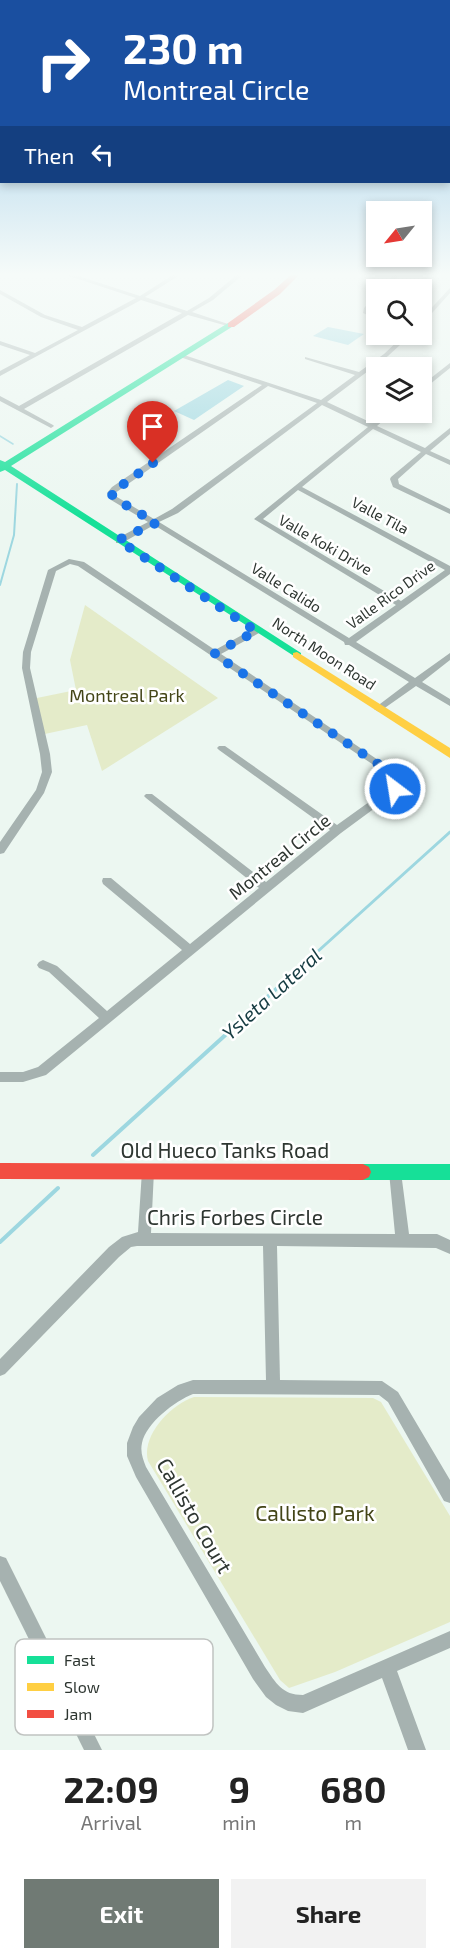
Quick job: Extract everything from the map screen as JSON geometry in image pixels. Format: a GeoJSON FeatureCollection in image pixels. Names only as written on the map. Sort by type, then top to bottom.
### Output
{"type":"FeatureCollection","features":[{"type":"Feature","properties":{"kind":"main road"},"geometry":{"type":"LineString","coordinates":[[1,464],[51,426],[172,355]]}},
{"type":"Feature","properties":{"kind":"main road"},"geometry":{"type":"LineString","coordinates":[[1,464],[182,356]]}},
{"type":"Feature","properties":{"kind":"main road","name":"North Moon Road"},"geometry":{"type":"LineString","coordinates":[[1,464],[256,631],[450,754]]}},
{"type":"Feature","properties":{"kind":"main road","name":"Old Hueco Tanks Road"},"geometry":{"type":"LineString","coordinates":[[0,1171],[450,1172]]}},
{"type":"Feature","properties":{"kind":"street"},"geometry":{"type":"LineString","coordinates":[[0,374],[35,355]]}},
{"type":"Feature","properties":{"kind":"street"},"geometry":{"type":"LineString","coordinates":[[19,409],[114,355]]}},
{"type":"Feature","properties":{"kind":"street"},"geometry":{"type":"LineString","coordinates":[[118,540],[156,523],[386,355]]}},
{"type":"Feature","properties":{"kind":"street"},"geometry":{"type":"LineString","coordinates":[[182,356],[321,402],[374,425],[450,463]]}},
{"type":"Feature","properties":{"kind":"street"},"geometry":{"type":"LineString","coordinates":[[307,358],[360,374]]}},
{"type":"Feature","properties":{"kind":"street"},"geometry":{"type":"LineString","coordinates":[[432,380],[450,365]]}},
{"type":"Feature","properties":{"kind":"street","name":"Valle Calido"},"geometry":{"type":"LineString","coordinates":[[267,384],[111,493],[114,498],[348,643],[450,703]]}},
{"type":"Feature","properties":{"kind":"street"},"geometry":{"type":"LineString","coordinates":[[0,398],[51,426]]}},
{"type":"Feature","properties":{"kind":"street","name":"Valle Koki Drive"},"geometry":{"type":"LineString","coordinates":[[376,423],[258,519],[402,605]]}},
{"type":"Feature","properties":{"kind":"street"},"geometry":{"type":"LineString","coordinates":[[450,430],[394,478],[396,485],[450,512]]}},
{"type":"Feature","properties":{"kind":"street","name":"Valle Tila"},"geometry":{"type":"LineString","coordinates":[[297,487],[450,569]]}},
{"type":"Feature","properties":{"kind":"street","name":"Montreal Circle"},"geometry":{"type":"LineString","coordinates":[[0,850],[41,791],[47,772],[26,668],[27,652],[52,570],[69,561],[81,564],[390,772],[396,782],[395,789],[337,830],[42,1071],[23,1077],[0,1077]]}},
{"type":"Feature","properties":{"kind":"street","name":"Valle Rico Drive"},"geometry":{"type":"LineString","coordinates":[[348,643],[450,569]]}},
{"type":"Feature","properties":{"kind":"street"},"geometry":{"type":"LineString","coordinates":[[214,654],[256,631]]}},
{"type":"Feature","properties":{"kind":"street"},"geometry":{"type":"LineString","coordinates":[[379,709],[450,656]]}},
{"type":"Feature","properties":{"kind":"street"},"geometry":{"type":"LineString","coordinates":[[222,748],[337,830]]}},
{"type":"Feature","properties":{"kind":"street"},"geometry":{"type":"LineString","coordinates":[[149,796],[267,888]]}},
{"type":"Feature","properties":{"kind":"street"},"geometry":{"type":"LineString","coordinates":[[107,881],[190,951]]}},
{"type":"Feature","properties":{"kind":"street"},"geometry":{"type":"LineString","coordinates":[[43,965],[53,969],[107,1018]]}},
{"type":"Feature","properties":{"kind":"street"},"geometry":{"type":"LineString","coordinates":[[144,1239],[148,1171]]}},
{"type":"Feature","properties":{"kind":"street"},"geometry":{"type":"LineString","coordinates":[[395,1172],[403,1241]]}},
{"type":"Feature","properties":{"kind":"street","name":"Chris Forbes Circle"},"geometry":{"type":"LineString","coordinates":[[0,1369],[114,1252],[127,1242],[144,1239],[437,1241],[450,1247]]}},
{"type":"Feature","properties":{"kind":"street"},"geometry":{"type":"LineString","coordinates":[[270,1240],[273,1386]]}},
{"type":"Feature","properties":{"kind":"street","name":"Callisto Court"},"geometry":{"type":"LineString","coordinates":[[450,1495],[393,1397],[382,1388],[273,1386],[183,1389],[140,1429],[134,1455],[141,1472],[273,1693],[290,1705],[303,1704],[450,1639]]}},
{"type":"Feature","properties":{"kind":"street"},"geometry":{"type":"LineString","coordinates":[[0,1564],[38,1639]]}},
{"type":"Feature","properties":{"kind":"street"},"geometry":{"type":"LineString","coordinates":[[387,1667],[417,1750]]}},
{"type":"Feature","properties":{"kind":"street"},"geometry":{"type":"LineString","coordinates":[[86,1735],[93,1750]]}},
{"type":"Feature","properties":{"kind":"green space","name":"Montreal Park"},"geometry":{"type":"Polygon","coordinates":[[[85,605],[218,698],[102,771],[87,725],[40,735],[32,699],[76,690],[70,660],[85,605]]]}},
{"type":"Feature","properties":{"kind":"green space","name":"Callisto Park"},"geometry":{"type":"Polygon","coordinates":[[[194,1397],[373,1398],[381,1402],[450,1516],[450,1622],[335,1672],[289,1688],[280,1680],[148,1461],[149,1442],[159,1423],[176,1407],[194,1397]]]}},
{"type":"Feature","properties":{"kind":"water"},"geometry":{"type":"Polygon","coordinates":[[[228,380],[244,386],[194,420],[174,411],[228,380]]]}},
{"type":"Feature","properties":{"kind":"waterway"},"geometry":{"type":"LineString","coordinates":[[0,436],[13,444]]}},
{"type":"Feature","properties":{"kind":"waterway"},"geometry":{"type":"LineString","coordinates":[[0,585],[14,535],[17,484]]}},
{"type":"Feature","properties":{"kind":"waterway","name":"Ysleta Lateral"},"geometry":{"type":"LineString","coordinates":[[316,953],[450,832]]}},
{"type":"Feature","properties":{"kind":"waterway","name":"Ysleta Lateral"},"geometry":{"type":"LineString","coordinates":[[93,1155],[317,952]]}},
{"type":"Feature","properties":{"kind":"waterway","name":"Ysleta Lateral"},"geometry":{"type":"LineString","coordinates":[[0,1242],[58,1188]]}},
{"type":"Feature","properties":{"kind":"traffic: fast"},"geometry":{"type":"LineString","coordinates":[[0,469],[183,355]]}},
{"type":"Feature","properties":{"kind":"traffic: fast"},"geometry":{"type":"LineString","coordinates":[[0,463],[297,655]]}},
{"type":"Feature","properties":{"kind":"traffic: fast"},"geometry":{"type":"LineString","coordinates":[[363,1172],[450,1172]]}},
{"type":"Feature","properties":{"kind":"traffic: slow"},"geometry":{"type":"LineString","coordinates":[[297,655],[450,754]]}},
{"type":"Feature","properties":{"kind":"traffic: jam"},"geometry":{"type":"LineString","coordinates":[[0,1171],[363,1172]]}},
{"type":"Feature","properties":{"kind":"route"},"geometry":{"type":"LineString","coordinates":[[153,463],[111,493],[114,498],[156,523],[118,540],[256,631],[214,654],[390,772],[396,782],[395,789]]}}]}
